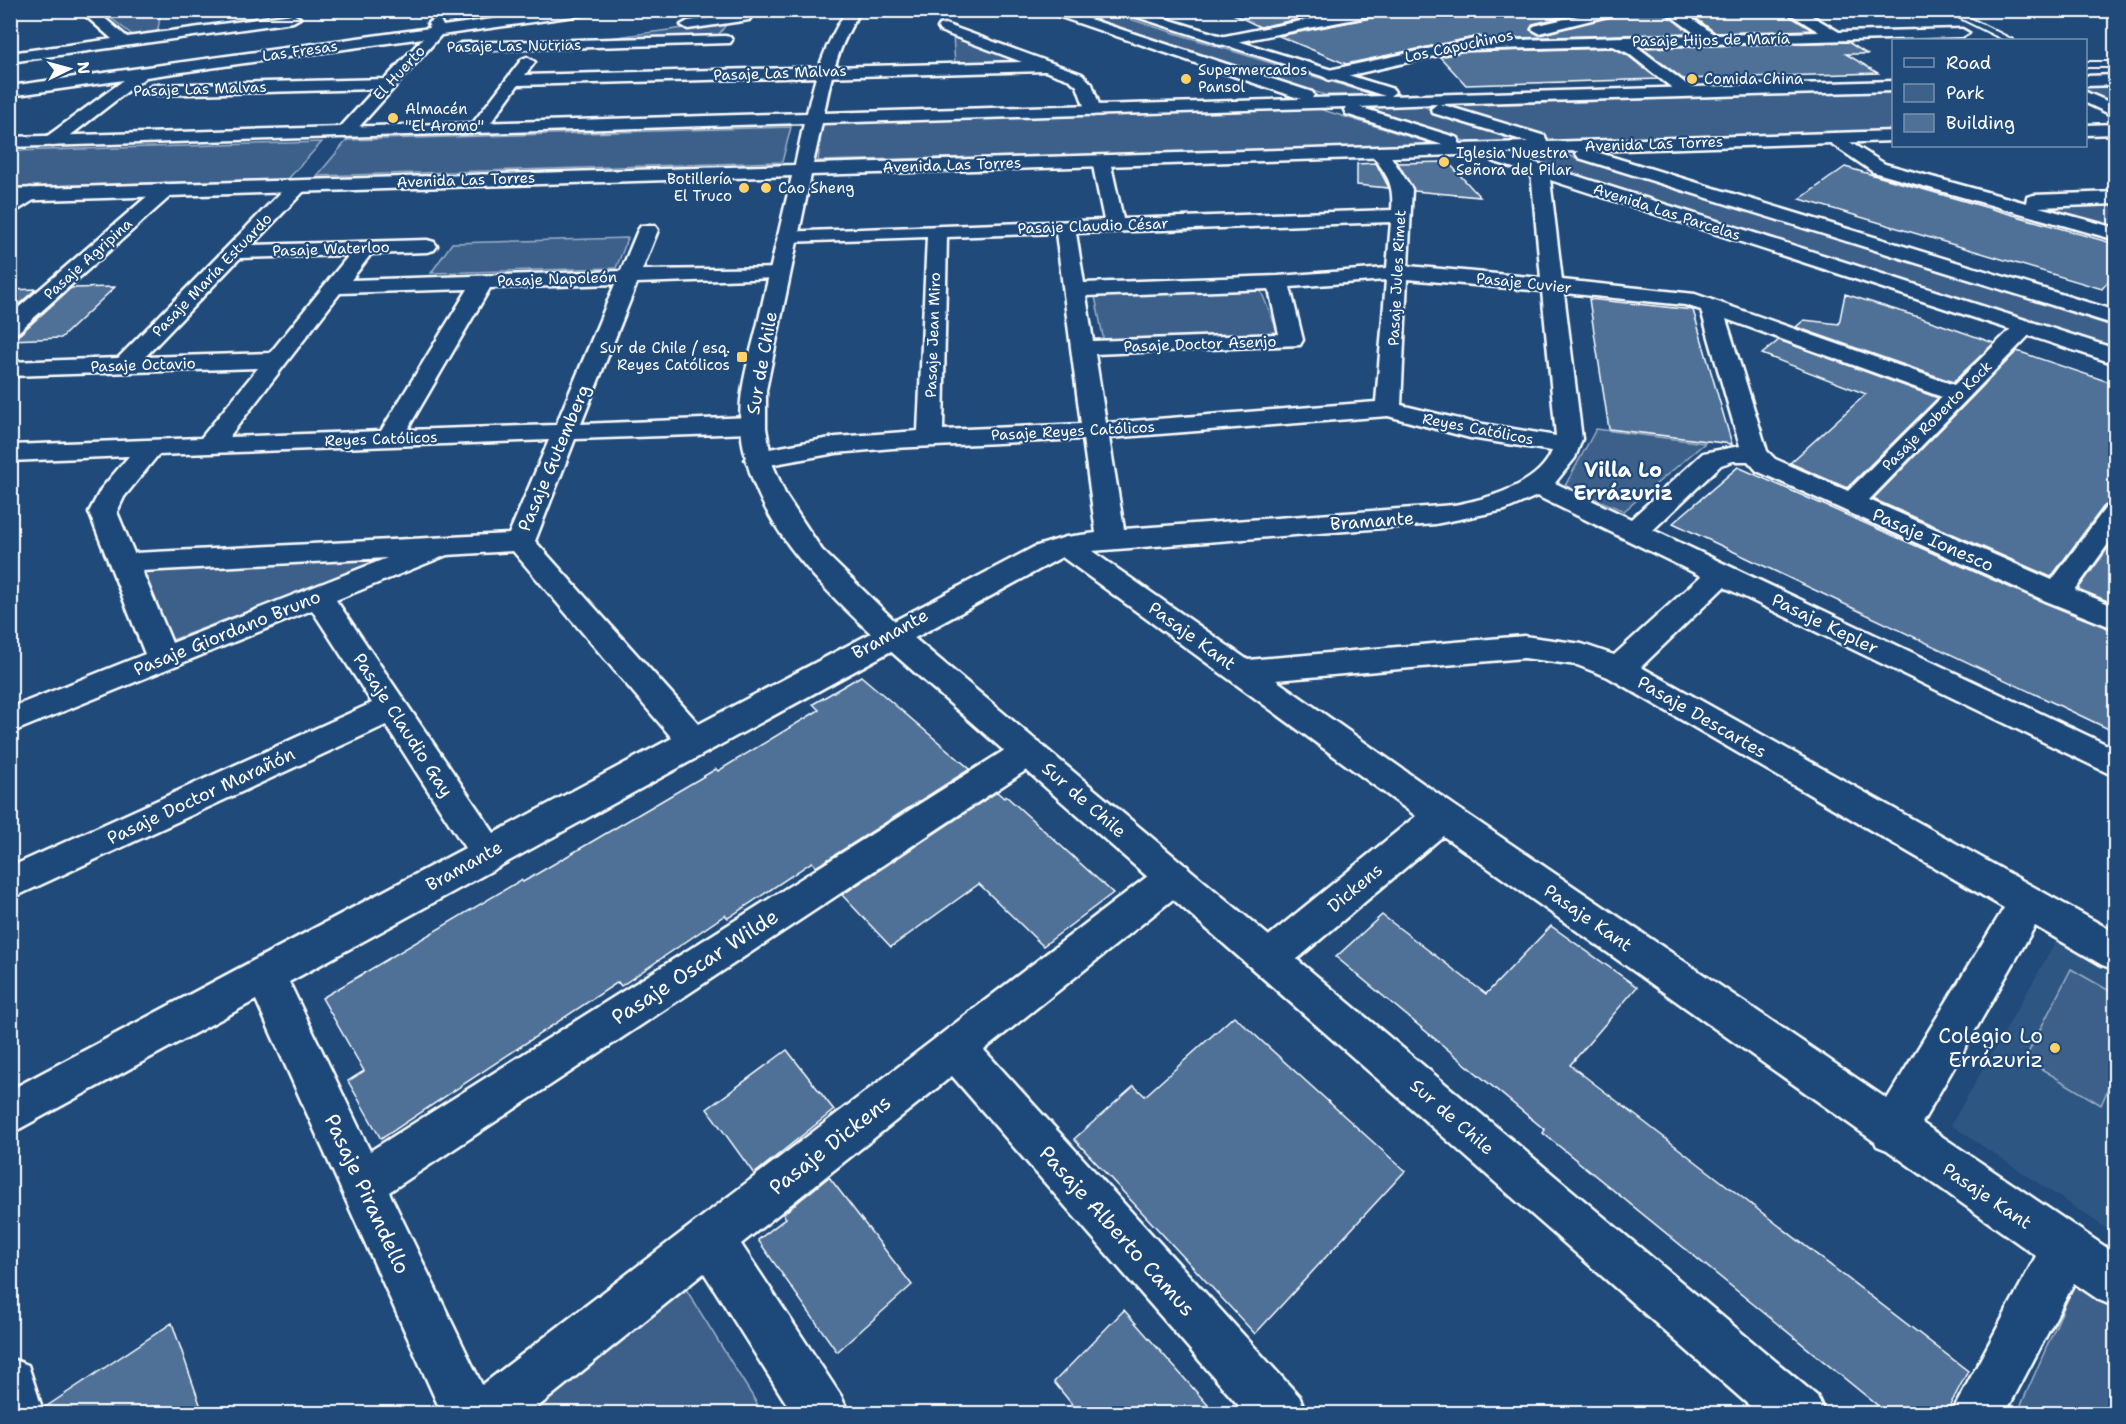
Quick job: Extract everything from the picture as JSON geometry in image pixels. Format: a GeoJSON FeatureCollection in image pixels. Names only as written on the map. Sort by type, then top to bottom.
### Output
{"type":"FeatureCollection","features":[{"type":"Feature","properties":{"kind":"street"},"geometry":{"type":"LineString","coordinates":[[86,10],[124,43]]}},
{"type":"Feature","properties":{"kind":"street","name":"El Huerto"},"geometry":{"type":"LineString","coordinates":[[345,132],[436,32],[437,27],[429,10]]}},
{"type":"Feature","properties":{"kind":"street","name":"Las Fresas"},"geometry":{"type":"LineString","coordinates":[[10,92],[589,10]]}},
{"type":"Feature","properties":{"kind":"street","name":"Sur de Chile"},"geometry":{"type":"LineString","coordinates":[[854,10],[831,48],[754,390],[752,425],[758,459],[773,499],[805,550],[842,590],[890,634],[1799,1413]]}},
{"type":"Feature","properties":{"kind":"street","name":"Avenida Las Parcelas"},"geometry":{"type":"LineString","coordinates":[[1047,10],[2115,357]]}},
{"type":"Feature","properties":{"kind":"street"},"geometry":{"type":"LineString","coordinates":[[1220,41],[1381,10]]}},
{"type":"Feature","properties":{"kind":"street","name":"Los Capuchinos"},"geometry":{"type":"LineString","coordinates":[[1329,75],[1625,10]]}},
{"type":"Feature","properties":{"kind":"street"},"geometry":{"type":"LineString","coordinates":[[1670,10],[1713,40]]}},
{"type":"Feature","properties":{"kind":"street"},"geometry":{"type":"LineString","coordinates":[[1791,10],[1836,36]]}},
{"type":"Feature","properties":{"kind":"street","name":"Avenida Las Parcelas"},"geometry":{"type":"LineString","coordinates":[[1126,11],[2115,318]]}},
{"type":"Feature","properties":{"kind":"street"},"geometry":{"type":"LineString","coordinates":[[710,75],[724,40],[747,14]]}},
{"type":"Feature","properties":{"kind":"street"},"geometry":{"type":"LineString","coordinates":[[478,128],[538,45],[747,14]]}},
{"type":"Feature","properties":{"kind":"street"},"geometry":{"type":"LineString","coordinates":[[1536,14],[1617,42],[1633,50],[1687,92]]}},
{"type":"Feature","properties":{"kind":"street"},"geometry":{"type":"LineString","coordinates":[[1942,15],[1962,33],[1974,39]]}},
{"type":"Feature","properties":{"kind":"street"},"geometry":{"type":"LineString","coordinates":[[10,58],[297,18]]}},
{"type":"Feature","properties":{"kind":"street"},"geometry":{"type":"LineString","coordinates":[[162,38],[166,20]]}},
{"type":"Feature","properties":{"kind":"street"},"geometry":{"type":"LineString","coordinates":[[944,69],[947,22],[1082,80],[1093,110]]}},
{"type":"Feature","properties":{"kind":"street","name":"Pasaje Hijos de María"},"geometry":{"type":"LineString","coordinates":[[1459,46],[1962,33]]}},
{"type":"Feature","properties":{"kind":"street","name":"Pasaje Las Nutrias"},"geometry":{"type":"LineString","coordinates":[[303,51],[724,40]]}},
{"type":"Feature","properties":{"kind":"street","name":"Pasaje Las Malvas"},"geometry":{"type":"LineString","coordinates":[[513,80],[1047,66]]}},
{"type":"Feature","properties":{"kind":"street"},"geometry":{"type":"LineString","coordinates":[[52,141],[143,73]]}},
{"type":"Feature","properties":{"kind":"street"},"geometry":{"type":"LineString","coordinates":[[2087,81],[2115,80]]}},
{"type":"Feature","properties":{"kind":"street","name":"Pasaje Las Malvas"},"geometry":{"type":"LineString","coordinates":[[10,92],[390,84]]}},
{"type":"Feature","properties":{"kind":"street"},"geometry":{"type":"LineString","coordinates":[[10,142],[1892,86]]}},
{"type":"Feature","properties":{"kind":"street"},"geometry":{"type":"LineString","coordinates":[[2087,98],[2115,112]]}},
{"type":"Feature","properties":{"kind":"street"},"geometry":{"type":"LineString","coordinates":[[2087,130],[2115,129]]}},
{"type":"Feature","properties":{"kind":"street","name":"Avenida Las Torres"},"geometry":{"type":"LineString","coordinates":[[10,195],[1892,136]]}},
{"type":"Feature","properties":{"kind":"street"},"geometry":{"type":"LineString","coordinates":[[1835,138],[1879,168],[2115,234]]}},
{"type":"Feature","properties":{"kind":"street","name":"Pasaje Jules Rimet"},"geometry":{"type":"LineString","coordinates":[[1380,153],[1403,189],[1389,409]]}},
{"type":"Feature","properties":{"kind":"street"},"geometry":{"type":"LineString","coordinates":[[1101,161],[1115,225]]}},
{"type":"Feature","properties":{"kind":"street"},"geometry":{"type":"LineString","coordinates":[[1540,171],[1569,427],[1568,446]]}},
{"type":"Feature","properties":{"kind":"street","name":"Pasaje María Estuardo"},"geometry":{"type":"LineString","coordinates":[[125,365],[299,185]]}},
{"type":"Feature","properties":{"kind":"street","name":"Pasaje Agripina"},"geometry":{"type":"LineString","coordinates":[[10,327],[166,190]]}},
{"type":"Feature","properties":{"kind":"street"},"geometry":{"type":"LineString","coordinates":[[10,209],[30,194]]}},
{"type":"Feature","properties":{"kind":"street"},"geometry":{"type":"LineString","coordinates":[[2002,202],[2115,199]]}},
{"type":"Feature","properties":{"kind":"street","name":"Pasaje Claudio César"},"geometry":{"type":"LineString","coordinates":[[787,236],[1400,216]]}},
{"type":"Feature","properties":{"kind":"street"},"geometry":{"type":"LineString","coordinates":[[1065,227],[1112,539]]}},
{"type":"Feature","properties":{"kind":"street","name":"Pasaje Gutemberg"},"geometry":{"type":"LineString","coordinates":[[648,230],[520,542],[694,741]]}},
{"type":"Feature","properties":{"kind":"street","name":"Pasaje Jean Miro"},"geometry":{"type":"LineString","coordinates":[[930,438],[937,231]]}},
{"type":"Feature","properties":{"kind":"street","name":"Pasaje Waterloo"},"geometry":{"type":"LineString","coordinates":[[234,252],[427,246]]}},
{"type":"Feature","properties":{"kind":"street"},"geometry":{"type":"LineString","coordinates":[[209,446],[365,248]]}},
{"type":"Feature","properties":{"kind":"street","name":"Pasaje Napoleón"},"geometry":{"type":"LineString","coordinates":[[334,286],[779,272]]}},
{"type":"Feature","properties":{"kind":"street","name":"Pasaje Cuvier"},"geometry":{"type":"LineString","coordinates":[[1074,290],[1278,282],[1413,272],[1688,299],[1958,395]]}},
{"type":"Feature","properties":{"kind":"street"},"geometry":{"type":"LineString","coordinates":[[389,439],[483,282]]}},
{"type":"Feature","properties":{"kind":"street","name":"Pasaje Doctor Asenjo"},"geometry":{"type":"LineString","coordinates":[[1083,348],[1292,340],[1278,282]]}},
{"type":"Feature","properties":{"kind":"street"},"geometry":{"type":"LineString","coordinates":[[1634,532],[1712,459],[1732,453],[1755,454],[1712,306]]}},
{"type":"Feature","properties":{"kind":"street","name":"Pasaje Roberto Kock"},"geometry":{"type":"LineString","coordinates":[[1850,504],[2025,328]]}},
{"type":"Feature","properties":{"kind":"street","name":"Pasaje Octavio"},"geometry":{"type":"LineString","coordinates":[[10,369],[276,360]]}},
{"type":"Feature","properties":{"kind":"street","name":"Pasaje Reyes Católicos"},"geometry":{"type":"LineString","coordinates":[[758,459],[836,445],[930,438],[1095,431],[1389,409]]}},
{"type":"Feature","properties":{"kind":"street","name":"Reyes Católicos"},"geometry":{"type":"LineString","coordinates":[[1389,409],[1470,430],[1568,446]]}},
{"type":"Feature","properties":{"kind":"street","name":"Reyes Católicos"},"geometry":{"type":"LineString","coordinates":[[10,453],[752,425]]}},
{"type":"Feature","properties":{"kind":"street","name":"Bramante"},"geometry":{"type":"LineString","coordinates":[[10,1113],[1023,562],[1066,546],[1112,539],[1454,514],[1497,504],[1535,484],[1550,473],[1568,446]]}},
{"type":"Feature","properties":{"kind":"street"},"geometry":{"type":"LineString","coordinates":[[150,448],[104,507],[104,516],[163,659]]}},
{"type":"Feature","properties":{"kind":"street","name":"Pasaje Ionesco"},"geometry":{"type":"LineString","coordinates":[[1755,454],[1774,470],[2115,619]]}},
{"type":"Feature","properties":{"kind":"street","name":"Pasaje Kepler"},"geometry":{"type":"LineString","coordinates":[[1535,484],[2115,764]]}},
{"type":"Feature","properties":{"kind":"street"},"geometry":{"type":"LineString","coordinates":[[2056,594],[2115,513]]}},
{"type":"Feature","properties":{"kind":"street"},"geometry":{"type":"LineString","coordinates":[[123,563],[520,542]]}},
{"type":"Feature","properties":{"kind":"street","name":"Pasaje Giordano Bruno"},"geometry":{"type":"LineString","coordinates":[[10,721],[443,546]]}},
{"type":"Feature","properties":{"kind":"street","name":"Pasaje Kant"},"geometry":{"type":"LineString","coordinates":[[1066,546],[1442,816],[2115,1283]]}},
{"type":"Feature","properties":{"kind":"street"},"geometry":{"type":"LineString","coordinates":[[1619,669],[1721,574]]}},
{"type":"Feature","properties":{"kind":"street","name":"Pasaje Claudio Gay"},"geometry":{"type":"LineString","coordinates":[[318,596],[488,853]]}},
{"type":"Feature","properties":{"kind":"street","name":"Pasaje Descartes"},"geometry":{"type":"LineString","coordinates":[[1242,672],[1524,647],[1582,655],[1619,669],[2115,953]]}},
{"type":"Feature","properties":{"kind":"street","name":"Pasaje Doctor Marañón"},"geometry":{"type":"LineString","coordinates":[[10,884],[392,708]]}},
{"type":"Feature","properties":{"kind":"street","name":"Pasaje Oscar Wilde"},"geometry":{"type":"LineString","coordinates":[[362,1183],[1028,752]]}},
{"type":"Feature","properties":{"kind":"street","name":"Dickens"},"geometry":{"type":"LineString","coordinates":[[1269,959],[1442,816]]}},
{"type":"Feature","properties":{"kind":"street","name":"Pasaje Dickens"},"geometry":{"type":"LineString","coordinates":[[487,1413],[1174,878]]}},
{"type":"Feature","properties":{"kind":"street"},"geometry":{"type":"LineString","coordinates":[[1893,1131],[2028,903]]}},
{"type":"Feature","properties":{"kind":"street","name":"Pasaje Pirandello"},"geometry":{"type":"LineString","coordinates":[[265,975],[469,1413]]}},
{"type":"Feature","properties":{"kind":"street","name":"Pasaje Alberto Camus"},"geometry":{"type":"LineString","coordinates":[[954,1048],[1281,1413]]}},
{"type":"Feature","properties":{"kind":"street"},"geometry":{"type":"LineString","coordinates":[[710,1239],[823,1413]]}},
{"type":"Feature","properties":{"kind":"street"},"geometry":{"type":"LineString","coordinates":[[1977,1413],[2066,1249]]}},
{"type":"Feature","properties":{"kind":"street"},"geometry":{"type":"LineString","coordinates":[[10,1383],[18,1413]]}},
{"type":"Feature","properties":{"kind":"lane"},"geometry":{"type":"LineString","coordinates":[[1942,15],[2006,39]]}},
{"type":"Feature","properties":{"kind":"lane"},"geometry":{"type":"LineString","coordinates":[[2087,65],[2115,64]]}},
{"type":"Feature","properties":{"kind":"shaded area","name":"Colegio Lo Errázuriz"},"geometry":{"type":"Polygon","coordinates":[[[2058,938],[2115,971],[2115,1234],[1951,1125],[2058,938]]]}},
{"type":"Feature","properties":{"kind":"green space"},"geometry":{"type":"Polygon","coordinates":[[[102,11],[161,11],[157,35],[135,37],[102,11]]]}},
{"type":"Feature","properties":{"kind":"green space"},"geometry":{"type":"Polygon","coordinates":[[[1062,11],[1104,11],[1374,95],[1325,95],[1062,11]]]}},
{"type":"Feature","properties":{"kind":"green space"},"geometry":{"type":"Polygon","coordinates":[[[728,22],[717,37],[580,42],[728,22]]]}},
{"type":"Feature","properties":{"kind":"green space"},"geometry":{"type":"Polygon","coordinates":[[[953,35],[1034,64],[955,65],[953,35]]]}},
{"type":"Feature","properties":{"kind":"green space"},"geometry":{"type":"Polygon","coordinates":[[[2115,86],[2115,107],[2087,92],[2087,87],[2115,86]]]}},
{"type":"Feature","properties":{"kind":"green space"},"geometry":{"type":"Polygon","coordinates":[[[1892,92],[1892,130],[1557,141],[1447,106],[1892,92]]]}},
{"type":"Feature","properties":{"kind":"green space"},"geometry":{"type":"Polygon","coordinates":[[[1413,103],[1527,141],[1471,143],[1355,105],[1413,103]]]}},
{"type":"Feature","properties":{"kind":"green space"},"geometry":{"type":"Polygon","coordinates":[[[1313,107],[1440,146],[818,161],[822,123],[1313,107]]]}},
{"type":"Feature","properties":{"kind":"green space"},"geometry":{"type":"Polygon","coordinates":[[[791,127],[782,162],[317,176],[347,140],[791,127]]]}},
{"type":"Feature","properties":{"kind":"green space"},"geometry":{"type":"Polygon","coordinates":[[[322,142],[288,179],[11,187],[11,151],[322,142]]]}},
{"type":"Feature","properties":{"kind":"green space"},"geometry":{"type":"Polygon","coordinates":[[[1551,150],[2115,327],[2115,350],[1516,155],[1551,150]]]}},
{"type":"Feature","properties":{"kind":"green space"},"geometry":{"type":"Polygon","coordinates":[[[2112,203],[2115,205],[2115,230],[2030,207],[2112,203]]]}},
{"type":"Feature","properties":{"kind":"green space"},"geometry":{"type":"Polygon","coordinates":[[[628,238],[616,268],[431,273],[452,243],[628,238]]]}},
{"type":"Feature","properties":{"kind":"green space"},"geometry":{"type":"Polygon","coordinates":[[[1259,286],[1279,335],[1104,342],[1094,291],[1259,286]]]}},
{"type":"Feature","properties":{"kind":"green space"},"geometry":{"type":"Polygon","coordinates":[[[1596,429],[1705,443],[1624,511],[1565,486],[1596,429]]]}},
{"type":"Feature","properties":{"kind":"green space"},"geometry":{"type":"Polygon","coordinates":[[[404,553],[164,643],[138,571],[404,553]]]}},
{"type":"Feature","properties":{"kind":"green space"},"geometry":{"type":"Polygon","coordinates":[[[2071,969],[2115,994],[2115,1073],[2101,1105],[2025,1059],[2071,969]]]}},
{"type":"Feature","properties":{"kind":"green space"},"geometry":{"type":"Polygon","coordinates":[[[2078,1276],[2115,1302],[2115,1413],[2017,1414],[2078,1276]]]}},
{"type":"Feature","properties":{"kind":"green space"},"geometry":{"type":"Polygon","coordinates":[[[684,1286],[763,1413],[522,1414],[684,1286]]]}},
{"type":"Feature","properties":{"kind":"building"},"geometry":{"type":"Polygon","coordinates":[[[1225,10],[1343,10],[1260,27],[1225,10]]]}},
{"type":"Feature","properties":{"kind":"building"},"geometry":{"type":"Polygon","coordinates":[[[1390,10],[1592,10],[1533,24],[1530,30],[1540,35],[1634,10],[1661,10],[1690,33],[1486,39],[1479,36],[1346,64],[1279,36],[1381,16],[1390,10]]]}},
{"type":"Feature","properties":{"kind":"building"},"geometry":{"type":"Polygon","coordinates":[[[1685,10],[1782,11],[1812,30],[1716,33],[1685,10]]]}},
{"type":"Feature","properties":{"kind":"building"},"geometry":{"type":"Polygon","coordinates":[[[1848,42],[1867,54],[1846,54],[1878,73],[1683,79],[1642,48],[1848,42]]]}},
{"type":"Feature","properties":{"kind":"building"},"geometry":{"type":"Polygon","coordinates":[[[1613,48],[1627,55],[1658,79],[1466,85],[1440,57],[1461,52],[1613,48]]]}},
{"type":"Feature","properties":{"kind":"building"},"geometry":{"type":"Polygon","coordinates":[[[1448,162],[1480,197],[1414,191],[1398,163],[1448,162]]]}},
{"type":"Feature","properties":{"kind":"building"},"geometry":{"type":"Polygon","coordinates":[[[1376,163],[1389,188],[1357,185],[1357,164],[1376,163]]]}},
{"type":"Feature","properties":{"kind":"building"},"geometry":{"type":"Polygon","coordinates":[[[1845,167],[2115,244],[2115,273],[2102,289],[1800,199],[1845,167]]]}},
{"type":"Feature","properties":{"kind":"building"},"geometry":{"type":"Polygon","coordinates":[[[115,287],[61,338],[10,340],[10,336],[20,334],[71,288],[115,287]]]}},
{"type":"Feature","properties":{"kind":"building"},"geometry":{"type":"Polygon","coordinates":[[[36,289],[10,312],[10,290],[36,289]]]}},
{"type":"Feature","properties":{"kind":"building"},"geometry":{"type":"Polygon","coordinates":[[[1845,294],[1994,343],[1953,382],[1796,327],[1804,320],[1839,324],[1845,294]]]}},
{"type":"Feature","properties":{"kind":"building"},"geometry":{"type":"Polygon","coordinates":[[[1589,299],[1693,310],[1732,444],[1609,429],[1589,299]]]}},
{"type":"Feature","properties":{"kind":"building"},"geometry":{"type":"Polygon","coordinates":[[[1779,340],[1938,398],[1847,488],[1790,463],[1866,394],[1762,354],[1779,340]]]}},
{"type":"Feature","properties":{"kind":"building"},"geometry":{"type":"Polygon","coordinates":[[[2017,351],[2115,384],[2115,503],[2104,506],[2051,577],[1873,499],[2017,351]]]}},
{"type":"Feature","properties":{"kind":"building"},"geometry":{"type":"Polygon","coordinates":[[[1738,467],[2045,603],[2115,631],[2115,732],[1673,523],[1738,467]]]}},
{"type":"Feature","properties":{"kind":"building"},"geometry":{"type":"Polygon","coordinates":[[[2115,538],[2115,604],[2078,589],[2115,538]]]}},
{"type":"Feature","properties":{"kind":"building"},"geometry":{"type":"Polygon","coordinates":[[[861,676],[970,769],[816,867],[812,862],[728,918],[725,915],[621,986],[618,982],[381,1139],[348,1081],[364,1071],[322,998],[521,880],[523,882],[716,769],[718,771],[819,710],[813,704],[861,676]]]}},
{"type":"Feature","properties":{"kind":"building"},"geometry":{"type":"Polygon","coordinates":[[[997,792],[1004,798],[1006,796],[1113,893],[1043,946],[979,884],[891,947],[842,895],[997,792]]]}},
{"type":"Feature","properties":{"kind":"building"},"geometry":{"type":"Polygon","coordinates":[[[1382,915],[1486,994],[1551,926],[1637,987],[1570,1065],[1968,1371],[1946,1413],[1887,1413],[1543,1133],[1545,1130],[1336,957],[1382,915]]]}},
{"type":"Feature","properties":{"kind":"building"},"geometry":{"type":"Polygon","coordinates":[[[1234,1016],[1405,1171],[1255,1334],[1074,1139],[1134,1086],[1145,1096],[1234,1016]]]}},
{"type":"Feature","properties":{"kind":"building"},"geometry":{"type":"Polygon","coordinates":[[[787,1050],[834,1110],[754,1174],[707,1109],[787,1050]]]}},
{"type":"Feature","properties":{"kind":"building"},"geometry":{"type":"Polygon","coordinates":[[[829,1177],[912,1285],[837,1352],[758,1240],[786,1218],[783,1214],[829,1177]]]}},
{"type":"Feature","properties":{"kind":"building"},"geometry":{"type":"Polygon","coordinates":[[[1124,1310],[1215,1413],[1079,1413],[1054,1382],[1124,1310]]]}},
{"type":"Feature","properties":{"kind":"building"},"geometry":{"type":"Polygon","coordinates":[[[172,1323],[203,1413],[46,1413],[44,1408],[172,1323]]]}},
{"type":"Feature","properties":{"kind":"place","name":"Supermercados Pansol"},"geometry":{"type":"Point","coordinates":[1186,79]}},
{"type":"Feature","properties":{"kind":"place","name":"Comida China"},"geometry":{"type":"Point","coordinates":[1692,79]}},
{"type":"Feature","properties":{"kind":"place","name":"Almacén \"El Aromo\""},"geometry":{"type":"Point","coordinates":[393,118]}},
{"type":"Feature","properties":{"kind":"place","name":"Iglesia Nuestra Señora del Pilar"},"geometry":{"type":"Point","coordinates":[1444,162]}},
{"type":"Feature","properties":{"kind":"place","name":"Botillería El Truco"},"geometry":{"type":"Point","coordinates":[744,188]}},
{"type":"Feature","properties":{"kind":"place","name":"Cao Sheng"},"geometry":{"type":"Point","coordinates":[766,188]}},
{"type":"Feature","properties":{"kind":"place","name":"Sur de Chile / esq. Reyes Católicos"},"geometry":{"type":"Point","coordinates":[742,357]}},
{"type":"Feature","properties":{"kind":"place","name":"Colegio Lo Errázuriz"},"geometry":{"type":"Point","coordinates":[2055,1048]}},
{"type":"Feature","properties":{"kind":"district","name":"Villa Lo Errázuriz"},"geometry":{"type":"Point","coordinates":[1623,482]}}]}
